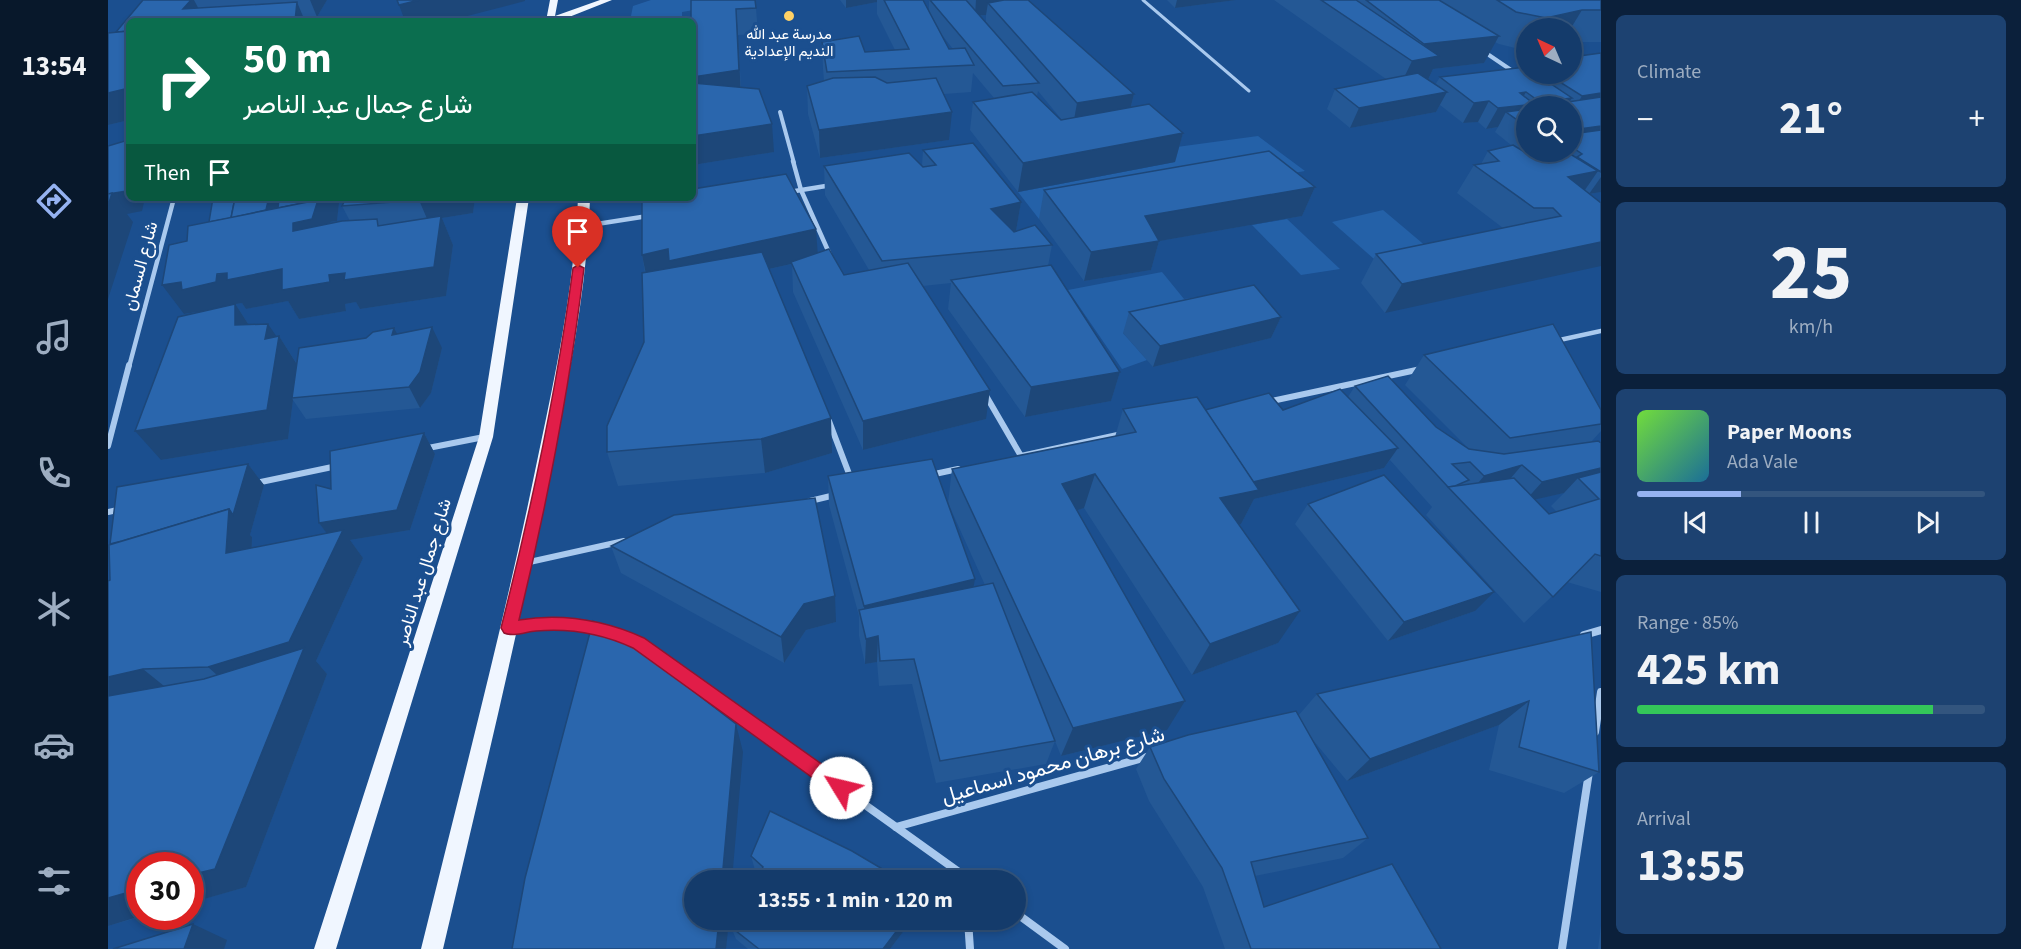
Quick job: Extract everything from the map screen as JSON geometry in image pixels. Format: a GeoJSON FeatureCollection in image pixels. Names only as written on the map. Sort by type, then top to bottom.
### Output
{"type":"FeatureCollection","features":[{"type":"Feature","properties":{"kind":"main road"},"geometry":{"type":"LineString","coordinates":[[551,18],[554,0]]}},
{"type":"Feature","properties":{"kind":"main road"},"geometry":{"type":"LineString","coordinates":[[556,18],[586,4],[608,0]]}},
{"type":"Feature","properties":{"kind":"main road","name":"شارع جمال عبد الناصر"},"geometry":{"type":"LineString","coordinates":[[325,949],[486,437],[523,201]]}},
{"type":"Feature","properties":{"kind":"main road"},"geometry":{"type":"LineString","coordinates":[[432,949],[525,562],[570,331],[584,226],[584,201]]}},
{"type":"Feature","properties":{"kind":"street"},"geometry":{"type":"LineString","coordinates":[[1480,50],[1517,74],[1507,76]]}},
{"type":"Feature","properties":{"kind":"street"},"geometry":{"type":"LineString","coordinates":[[780,112],[801,190],[834,264]]}},
{"type":"Feature","properties":{"kind":"street"},"geometry":{"type":"LineString","coordinates":[[778,194],[836,184]]}},
{"type":"Feature","properties":{"kind":"street","name":"شارع السمان"},"geometry":{"type":"LineString","coordinates":[[108,446],[173,201]]}},
{"type":"Feature","properties":{"kind":"street"},"geometry":{"type":"LineString","coordinates":[[584,226],[652,215]]}},
{"type":"Feature","properties":{"kind":"street"},"geometry":{"type":"LineString","coordinates":[[1555,351],[1550,342],[1601,331]]}},
{"type":"Feature","properties":{"kind":"street"},"geometry":{"type":"LineString","coordinates":[[1262,404],[1435,366]]}},
{"type":"Feature","properties":{"kind":"street"},"geometry":{"type":"LineString","coordinates":[[982,387],[1021,456]]}},
{"type":"Feature","properties":{"kind":"street"},"geometry":{"type":"LineString","coordinates":[[827,417],[856,491]]}},
{"type":"Feature","properties":{"kind":"street"},"geometry":{"type":"LineString","coordinates":[[1010,458],[1124,433]]}},
{"type":"Feature","properties":{"kind":"street"},"geometry":{"type":"LineString","coordinates":[[417,450],[486,437]]}},
{"type":"Feature","properties":{"kind":"street"},"geometry":{"type":"LineString","coordinates":[[245,485],[348,464]]}},
{"type":"Feature","properties":{"kind":"street"},"geometry":{"type":"LineString","coordinates":[[922,477],[966,467]]}},
{"type":"Feature","properties":{"kind":"street"},"geometry":{"type":"LineString","coordinates":[[799,503],[845,493]]}},
{"type":"Feature","properties":{"kind":"street"},"geometry":{"type":"LineString","coordinates":[[108,512],[131,508]]}},
{"type":"Feature","properties":{"kind":"street"},"geometry":{"type":"LineString","coordinates":[[525,562],[628,540]]}},
{"type":"Feature","properties":{"kind":"street"},"geometry":{"type":"LineString","coordinates":[[509,628],[537,624],[591,626],[639,643],[954,870]]}},
{"type":"Feature","properties":{"kind":"street"},"geometry":{"type":"LineString","coordinates":[[1578,636],[1601,630]]}},
{"type":"Feature","properties":{"kind":"street"},"geometry":{"type":"LineString","coordinates":[[1594,739],[1601,692]]}},
{"type":"Feature","properties":{"kind":"street","name":"شارع برهان محمود اسماعيل"},"geometry":{"type":"LineString","coordinates":[[896,827],[1158,754]]}},
{"type":"Feature","properties":{"kind":"street"},"geometry":{"type":"LineString","coordinates":[[1562,949],[1590,762]]}},
{"type":"Feature","properties":{"kind":"street"},"geometry":{"type":"LineString","coordinates":[[1026,920],[1065,949]]}},
{"type":"Feature","properties":{"kind":"street"},"geometry":{"type":"LineString","coordinates":[[969,930],[970,949]]}},
{"type":"Feature","properties":{"kind":"lane"},"geometry":{"type":"LineString","coordinates":[[1143,0],[1249,91]]}},
{"type":"Feature","properties":{"kind":"shaded area"},"geometry":{"type":"Polygon","coordinates":[[[651,0],[754,0],[682,12],[682,18],[631,18],[633,6],[651,0]]]}},
{"type":"Feature","properties":{"kind":"shaded area"},"geometry":{"type":"Polygon","coordinates":[[[1258,136],[1305,171],[1039,219],[1018,192],[1174,162],[1162,149],[1258,136]]]}},
{"type":"Feature","properties":{"kind":"shaded area"},"geometry":{"type":"Polygon","coordinates":[[[1383,210],[1434,253],[1382,266],[1332,222],[1383,210]]]}},
{"type":"Feature","properties":{"kind":"shaded area"},"geometry":{"type":"Polygon","coordinates":[[[1287,219],[1340,269],[1301,275],[1252,225],[1287,219]]]}},
{"type":"Feature","properties":{"kind":"shaded area"},"geometry":{"type":"Polygon","coordinates":[[[1162,272],[1184,299],[1218,294],[1123,333],[1147,360],[1122,369],[1068,290],[1162,272]]]}},
{"type":"Feature","properties":{"kind":"building"},"geometry":{"type":"Polygon","coordinates":[[[143,0],[191,0],[183,9],[297,2],[295,18],[128,18],[143,0]]]}},
{"type":"Feature","properties":{"kind":"building"},"geometry":{"type":"Polygon","coordinates":[[[397,0],[419,0],[399,5],[397,0]]]}},
{"type":"Feature","properties":{"kind":"building"},"geometry":{"type":"Polygon","coordinates":[[[691,0],[755,0],[756,8],[736,9],[739,70],[696,77],[696,18],[691,18],[691,0]]]}},
{"type":"Feature","properties":{"kind":"building"},"geometry":{"type":"Polygon","coordinates":[[[884,0],[923,0],[949,49],[965,48],[974,65],[827,72],[822,42],[859,36],[865,52],[909,49],[884,0]]]}},
{"type":"Feature","properties":{"kind":"building"},"geometry":{"type":"Polygon","coordinates":[[[930,0],[966,0],[1039,83],[1003,86],[930,0]]]}},
{"type":"Feature","properties":{"kind":"building"},"geometry":{"type":"Polygon","coordinates":[[[1028,0],[1134,94],[1077,103],[988,3],[1028,0]]]}},
{"type":"Feature","properties":{"kind":"building"},"geometry":{"type":"Polygon","coordinates":[[[1321,0],[1356,0],[1439,56],[1412,61],[1321,0]]]}},
{"type":"Feature","properties":{"kind":"building"},"geometry":{"type":"Polygon","coordinates":[[[1366,0],[1439,0],[1499,36],[1424,44],[1366,0]]]}},
{"type":"Feature","properties":{"kind":"building"},"geometry":{"type":"Polygon","coordinates":[[[1497,0],[1601,0],[1601,10],[1582,10],[1546,18],[1516,12],[1497,0]]]}},
{"type":"Feature","properties":{"kind":"building"},"geometry":{"type":"Polygon","coordinates":[[[126,20],[126,31],[116,32],[126,20]]]}},
{"type":"Feature","properties":{"kind":"building"},"geometry":{"type":"Polygon","coordinates":[[[126,31],[126,89],[108,93],[108,33],[126,31]]]}},
{"type":"Feature","properties":{"kind":"building"},"geometry":{"type":"Polygon","coordinates":[[[1601,53],[1601,93],[1582,96],[1563,84],[1582,84],[1582,56],[1601,53]]]}},
{"type":"Feature","properties":{"kind":"building"},"geometry":{"type":"Polygon","coordinates":[[[1516,68],[1516,84],[1551,84],[1569,96],[1532,96],[1526,92],[1520,93],[1524,96],[1516,96],[1516,106],[1498,108],[1489,101],[1474,103],[1440,77],[1516,68]]]}},
{"type":"Feature","properties":{"kind":"building"},"geometry":{"type":"Polygon","coordinates":[[[1418,73],[1447,92],[1359,108],[1335,89],[1418,73]]]}},
{"type":"Feature","properties":{"kind":"building"},"geometry":{"type":"Polygon","coordinates":[[[875,77],[887,83],[936,78],[952,112],[819,130],[807,86],[833,78],[875,77]]]}},
{"type":"Feature","properties":{"kind":"building"},"geometry":{"type":"Polygon","coordinates":[[[696,83],[759,89],[772,124],[696,136],[696,83]]]}},
{"type":"Feature","properties":{"kind":"building"},"geometry":{"type":"Polygon","coordinates":[[[1032,92],[1061,120],[1149,104],[1183,133],[1023,163],[973,102],[1032,92]]]}},
{"type":"Feature","properties":{"kind":"building"},"geometry":{"type":"Polygon","coordinates":[[[1601,97],[1601,126],[1582,129],[1582,100],[1601,97]]]}},
{"type":"Feature","properties":{"kind":"building"},"geometry":{"type":"Polygon","coordinates":[[[1516,111],[1516,119],[1506,112],[1516,111]]]}},
{"type":"Feature","properties":{"kind":"building"},"geometry":{"type":"Polygon","coordinates":[[[1601,130],[1601,172],[1582,160],[1582,133],[1601,130]]]}},
{"type":"Feature","properties":{"kind":"building"},"geometry":{"type":"Polygon","coordinates":[[[126,141],[126,191],[108,194],[108,146],[126,141]]]}},
{"type":"Feature","properties":{"kind":"building"},"geometry":{"type":"Polygon","coordinates":[[[973,143],[1021,202],[991,209],[1014,232],[1035,225],[1052,245],[882,261],[824,166],[909,153],[923,167],[936,165],[923,150],[973,143]]]}},
{"type":"Feature","properties":{"kind":"building"},"geometry":{"type":"Polygon","coordinates":[[[1513,145],[1516,147],[1516,162],[1582,161],[1598,171],[1568,177],[1601,203],[1601,242],[1402,284],[1376,254],[1561,216],[1553,208],[1534,208],[1474,165],[1499,161],[1488,151],[1513,145]]]}},
{"type":"Feature","properties":{"kind":"building"},"geometry":{"type":"Polygon","coordinates":[[[1269,151],[1315,187],[1145,216],[1159,241],[1091,252],[1044,190],[1269,151]]]}},
{"type":"Feature","properties":{"kind":"building"},"geometry":{"type":"Polygon","coordinates":[[[786,174],[816,229],[669,261],[668,249],[642,255],[642,201],[696,201],[696,189],[786,174]]]}},
{"type":"Feature","properties":{"kind":"building"},"geometry":{"type":"Polygon","coordinates":[[[112,193],[108,206],[108,194],[112,193]]]}},
{"type":"Feature","properties":{"kind":"building"},"geometry":{"type":"Polygon","coordinates":[[[212,201],[234,201],[231,218],[209,222],[212,201]]]}},
{"type":"Feature","properties":{"kind":"building"},"geometry":{"type":"Polygon","coordinates":[[[234,201],[268,201],[266,210],[231,218],[234,201]]]}},
{"type":"Feature","properties":{"kind":"building"},"geometry":{"type":"Polygon","coordinates":[[[279,201],[313,201],[278,208],[279,201]]]}},
{"type":"Feature","properties":{"kind":"building"},"geometry":{"type":"Polygon","coordinates":[[[313,201],[318,201],[312,219],[293,223],[293,231],[342,221],[377,219],[378,226],[441,216],[434,267],[344,280],[345,273],[329,275],[330,282],[282,290],[282,269],[227,280],[227,273],[217,274],[216,282],[182,290],[181,282],[162,285],[169,245],[187,241],[188,226],[313,201]]]}},
{"type":"Feature","properties":{"kind":"building"},"geometry":{"type":"Polygon","coordinates":[[[344,201],[406,201],[342,206],[344,201]]]}},
{"type":"Feature","properties":{"kind":"building"},"geometry":{"type":"Polygon","coordinates":[[[829,249],[844,275],[908,263],[990,390],[863,421],[791,262],[829,249]]]}},
{"type":"Feature","properties":{"kind":"building"},"geometry":{"type":"Polygon","coordinates":[[[762,252],[831,418],[761,439],[607,452],[607,426],[644,342],[642,273],[762,252]]]}},
{"type":"Feature","properties":{"kind":"building"},"geometry":{"type":"Polygon","coordinates":[[[1051,265],[1120,372],[1031,387],[951,280],[1051,265]]]}},
{"type":"Feature","properties":{"kind":"building"},"geometry":{"type":"Polygon","coordinates":[[[1254,285],[1281,317],[1160,346],[1129,312],[1254,285]]]}},
{"type":"Feature","properties":{"kind":"building"},"geometry":{"type":"Polygon","coordinates":[[[235,304],[235,325],[268,324],[265,339],[279,336],[267,410],[135,431],[178,317],[235,304]]]}},
{"type":"Feature","properties":{"kind":"building"},"geometry":{"type":"Polygon","coordinates":[[[1553,324],[1601,410],[1601,424],[1510,438],[1424,355],[1553,324]]]}},
{"type":"Feature","properties":{"kind":"building"},"geometry":{"type":"Polygon","coordinates":[[[432,327],[420,372],[409,387],[292,398],[299,348],[366,338],[373,332],[394,328],[392,335],[432,327]]]}},
{"type":"Feature","properties":{"kind":"building"},"geometry":{"type":"Polygon","coordinates":[[[1388,376],[1436,427],[1469,449],[1504,454],[1598,441],[1601,443],[1601,468],[1542,482],[1522,465],[1484,476],[1470,462],[1452,464],[1469,480],[1448,487],[1355,386],[1388,376]]]}},
{"type":"Feature","properties":{"kind":"building"},"geometry":{"type":"Polygon","coordinates":[[[1340,389],[1398,448],[1253,482],[1205,410],[1269,393],[1283,410],[1340,389]]]}},
{"type":"Feature","properties":{"kind":"building"},"geometry":{"type":"Polygon","coordinates":[[[1197,397],[1259,490],[1220,498],[1300,611],[1210,644],[1095,474],[1062,484],[1185,701],[1073,728],[952,469],[1136,432],[1123,409],[1197,397]]]}},
{"type":"Feature","properties":{"kind":"building"},"geometry":{"type":"Polygon","coordinates":[[[424,433],[397,510],[319,523],[316,485],[331,489],[330,451],[424,433]]]}},
{"type":"Feature","properties":{"kind":"building"},"geometry":{"type":"Polygon","coordinates":[[[932,459],[975,579],[864,606],[828,476],[932,459]]]}},
{"type":"Feature","properties":{"kind":"building"},"geometry":{"type":"Polygon","coordinates":[[[248,464],[233,515],[229,509],[110,544],[117,487],[248,464]]]}},
{"type":"Feature","properties":{"kind":"building"},"geometry":{"type":"Polygon","coordinates":[[[1601,472],[1601,556],[1595,554],[1553,597],[1448,487],[1514,478],[1549,514],[1599,499],[1578,478],[1601,472]]]}},
{"type":"Feature","properties":{"kind":"building"},"geometry":{"type":"Polygon","coordinates":[[[1384,475],[1494,592],[1404,622],[1308,504],[1384,475]]]}},
{"type":"Feature","properties":{"kind":"building"},"geometry":{"type":"Polygon","coordinates":[[[815,498],[835,596],[804,604],[781,637],[611,546],[674,515],[815,498]]]}},
{"type":"Feature","properties":{"kind":"building"},"geometry":{"type":"Polygon","coordinates":[[[229,509],[226,553],[343,530],[289,642],[208,667],[143,669],[108,677],[109,545],[229,509]]]}},
{"type":"Feature","properties":{"kind":"building"},"geometry":{"type":"Polygon","coordinates":[[[993,583],[1055,741],[940,761],[914,659],[880,661],[878,636],[866,639],[859,610],[993,583]]]}},
{"type":"Feature","properties":{"kind":"building"},"geometry":{"type":"Polygon","coordinates":[[[593,621],[654,661],[736,724],[723,870],[684,870],[684,930],[718,930],[716,949],[512,949],[525,878],[593,621]]]}},
{"type":"Feature","properties":{"kind":"building"},"geometry":{"type":"Polygon","coordinates":[[[1591,632],[1599,772],[1519,747],[1529,701],[1370,759],[1317,694],[1591,632]]]}},
{"type":"Feature","properties":{"kind":"building"},"geometry":{"type":"Polygon","coordinates":[[[304,648],[215,869],[204,872],[204,852],[126,852],[126,893],[108,898],[108,696],[204,679],[304,648]]]}},
{"type":"Feature","properties":{"kind":"building"},"geometry":{"type":"Polygon","coordinates":[[[1296,711],[1368,838],[1251,862],[1264,907],[1392,864],[1441,949],[1251,949],[1222,868],[1164,779],[1150,747],[1188,735],[1296,711]]]}},
{"type":"Feature","properties":{"kind":"building"},"geometry":{"type":"Polygon","coordinates":[[[770,811],[852,851],[884,870],[761,870],[763,867],[751,856],[770,811]]]}},
{"type":"Feature","properties":{"kind":"building"},"geometry":{"type":"Polygon","coordinates":[[[174,930],[191,930],[184,949],[113,949],[174,930]]]}},
{"type":"Feature","properties":{"kind":"building"},"geometry":{"type":"Polygon","coordinates":[[[735,930],[897,930],[883,949],[759,949],[735,930]]]}},
{"type":"Feature","properties":{"kind":"place","name":"مدرسة عبد الله النديم الإعدادية"},"geometry":{"type":"Point","coordinates":[789,16]}},
{"type":"Feature","properties":{"kind":"route"},"geometry":{"type":"LineString","coordinates":[[578,268],[570,331],[525,562],[509,628],[565,623],[591,626],[639,643],[841,788]]}}]}
